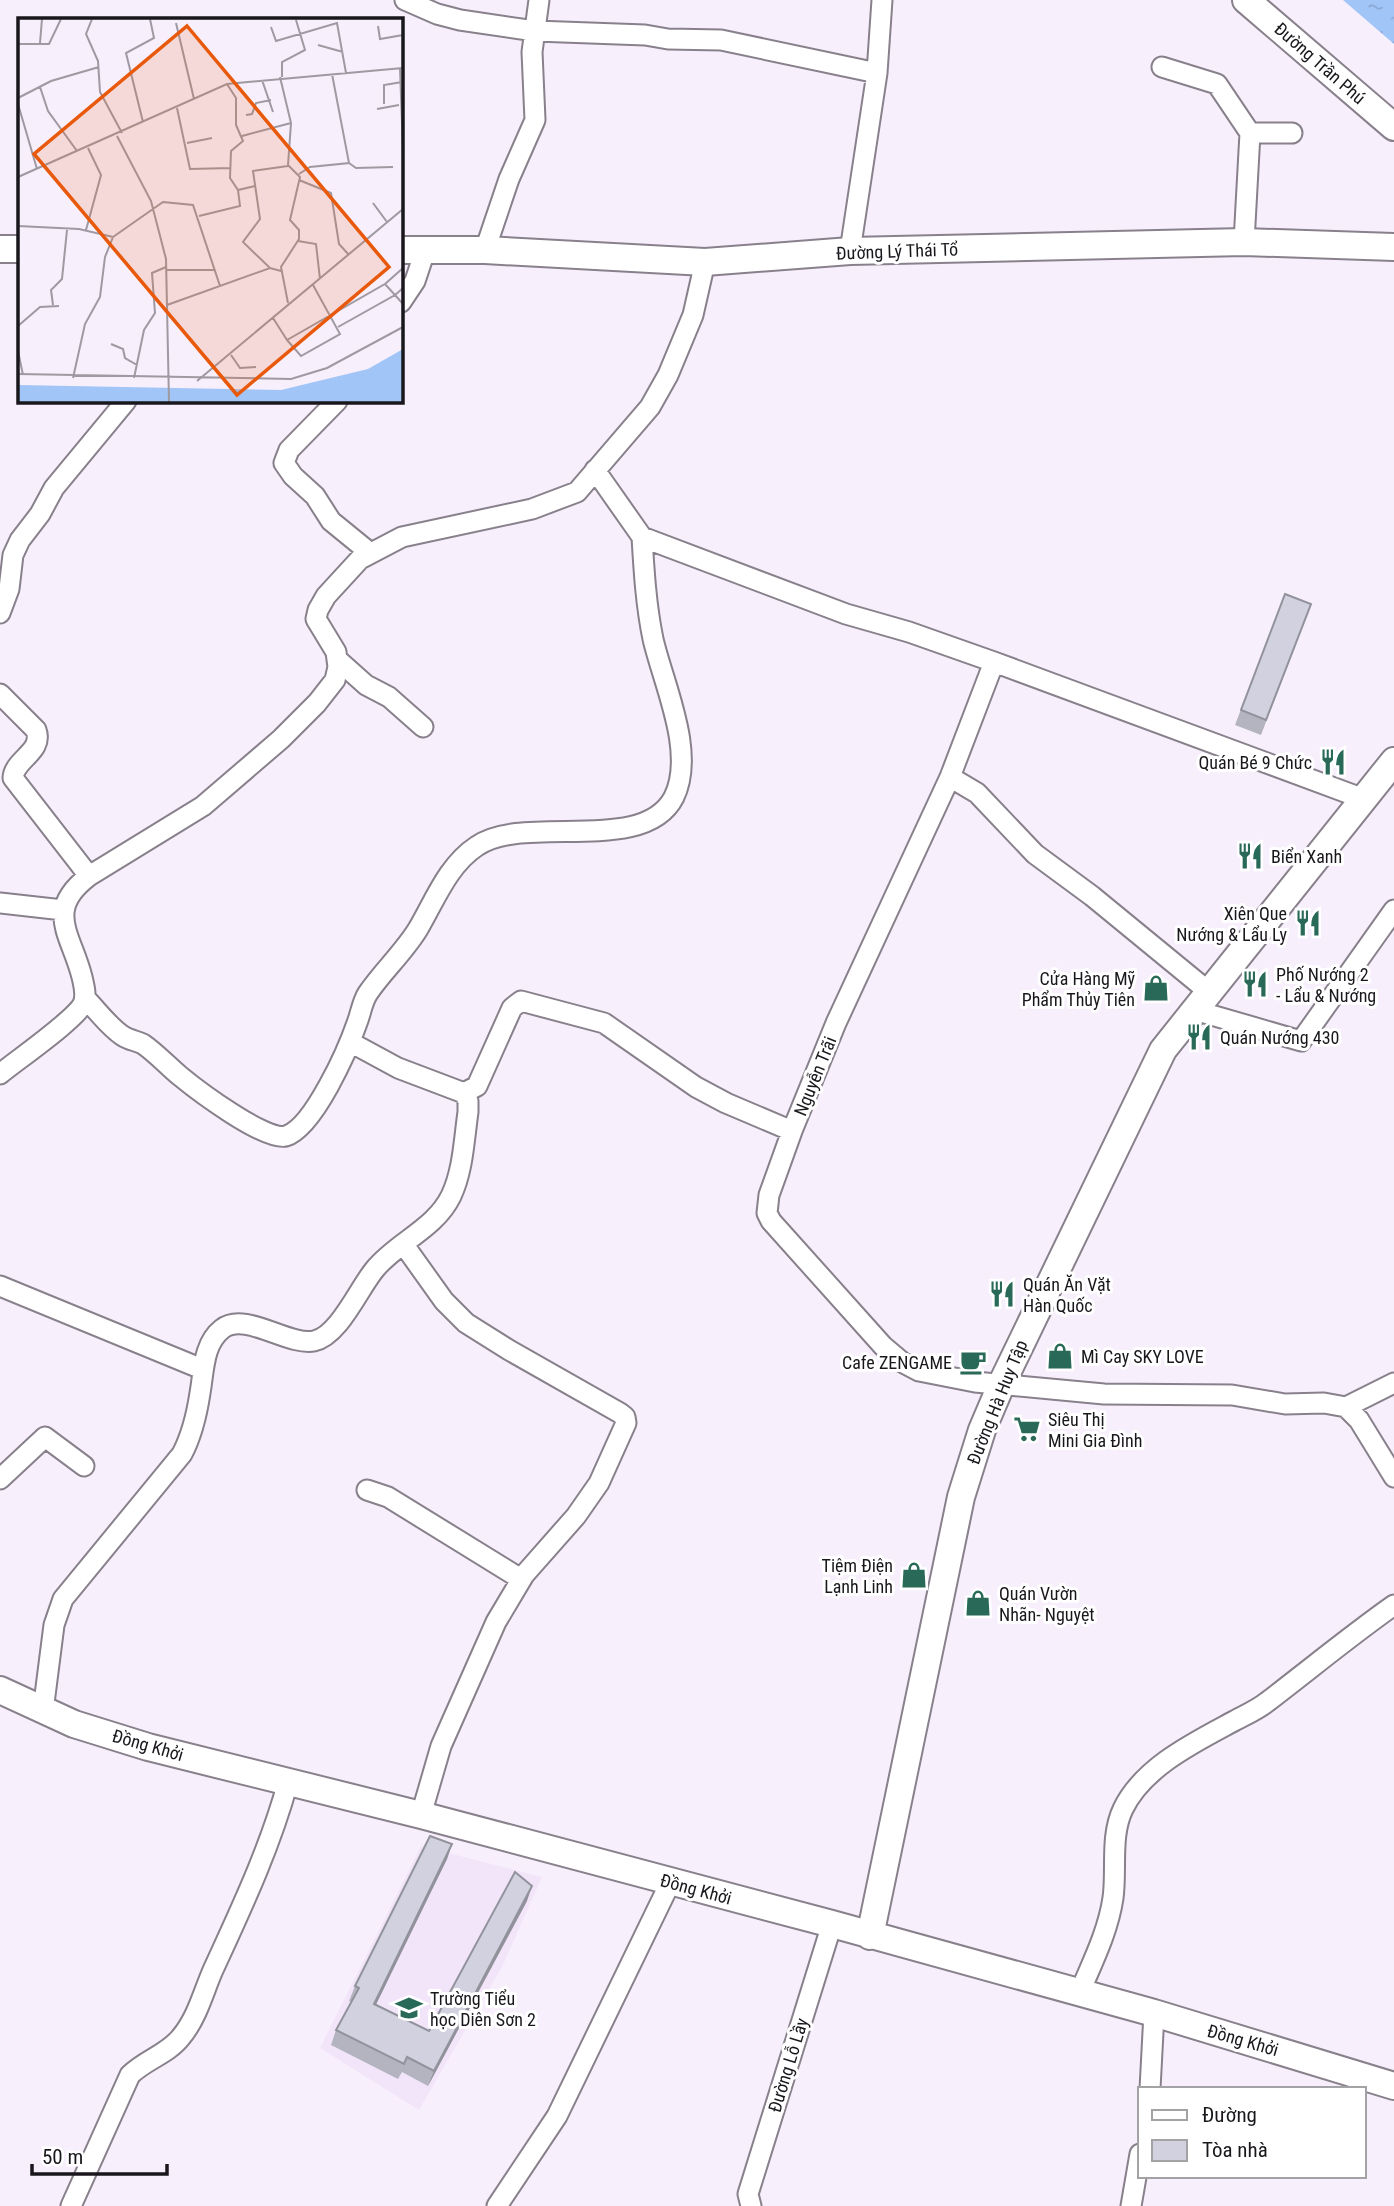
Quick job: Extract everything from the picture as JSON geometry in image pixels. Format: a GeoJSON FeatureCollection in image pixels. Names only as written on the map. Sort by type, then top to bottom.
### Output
{"type":"FeatureCollection","features":[{"type":"Feature","properties":{"kind":"street"},"geometry":{"type":"LineString","coordinates":[[405,0],[437,14],[460,20],[535,31],[721,40],[877,73]]}},
{"type":"Feature","properties":{"kind":"street"},"geometry":{"type":"LineString","coordinates":[[485,250],[509,179],[535,120],[531,52],[539,0]]}},
{"type":"Feature","properties":{"kind":"street"},"geometry":{"type":"LineString","coordinates":[[850,251],[868,144],[882,0]]}},
{"type":"Feature","properties":{"kind":"street","name":"Đường Trần Phú"},"geometry":{"type":"LineString","coordinates":[[1246,0],[1394,127]]}},
{"type":"Feature","properties":{"kind":"street"},"geometry":{"type":"LineString","coordinates":[[1162,67],[1217,84],[1250,133],[1244,242]]}},
{"type":"Feature","properties":{"kind":"street"},"geometry":{"type":"LineString","coordinates":[[1250,133],[1292,133]]}},
{"type":"Feature","properties":{"kind":"street","name":"Đường Lý Thái Tổ"},"geometry":{"type":"LineString","coordinates":[[413,251],[485,250],[705,261],[850,251],[1244,242],[1394,247]]}},
{"type":"Feature","properties":{"kind":"street"},"geometry":{"type":"LineString","coordinates":[[0,249],[18,249]]}},
{"type":"Feature","properties":{"kind":"street"},"geometry":{"type":"LineString","coordinates":[[402,300],[415,281],[413,251]]}},
{"type":"Feature","properties":{"kind":"street"},"geometry":{"type":"LineString","coordinates":[[595,470],[642,537],[645,589],[654,641],[674,706],[679,743],[679,771],[675,794],[657,818],[637,826],[516,834],[476,846],[454,868],[415,933],[367,993],[350,1042],[327,1091],[307,1119],[294,1132],[286,1136],[276,1136],[229,1112],[181,1077],[143,1044],[122,1036],[85,998],[80,969],[64,924],[63,910],[73,890],[89,876],[203,806],[272,747],[329,690],[337,672],[338,660],[318,624],[318,610],[351,568],[369,552],[402,537],[531,509],[577,492],[595,470],[650,407],[668,375],[693,315],[705,261]]}},
{"type":"Feature","properties":{"kind":"street"},"geometry":{"type":"LineString","coordinates":[[0,613],[9,589],[13,555],[20,541],[40,514],[54,488],[125,402]]}},
{"type":"Feature","properties":{"kind":"street"},"geometry":{"type":"LineString","coordinates":[[336,402],[289,450],[285,463],[293,476],[315,496],[326,516],[369,552]]}},
{"type":"Feature","properties":{"kind":"street"},"geometry":{"type":"LineString","coordinates":[[642,537],[846,614],[909,632],[994,662],[1364,799]]}},
{"type":"Feature","properties":{"kind":"street"},"geometry":{"type":"LineString","coordinates":[[338,660],[366,685],[389,697],[423,727]]}},
{"type":"Feature","properties":{"kind":"street","name":"Nguyễn Trãi"},"geometry":{"type":"LineString","coordinates":[[994,662],[950,777],[842,1010],[792,1131],[769,1195],[767,1213],[771,1221],[883,1346],[902,1362],[919,1371],[937,1376],[1104,1394],[1232,1395],[1285,1404],[1324,1403],[1346,1407]]}},
{"type":"Feature","properties":{"kind":"street"},"geometry":{"type":"LineString","coordinates":[[0,694],[36,730],[38,736],[36,745],[14,770],[13,778],[89,876]]}},
{"type":"Feature","properties":{"kind":"street","name":"Đường Hà Huy Tập"},"geometry":{"type":"LineString","coordinates":[[870,1936],[961,1496],[982,1430],[1002,1383],[1163,1050],[1394,761]]}},
{"type":"Feature","properties":{"kind":"street"},"geometry":{"type":"LineString","coordinates":[[950,777],[977,793],[1035,855],[1103,905],[1202,1001],[1301,1041],[1394,910]]}},
{"type":"Feature","properties":{"kind":"street"},"geometry":{"type":"LineString","coordinates":[[0,903],[63,910]]}},
{"type":"Feature","properties":{"kind":"street"},"geometry":{"type":"LineString","coordinates":[[0,1074],[73,1015],[85,998]]}},
{"type":"Feature","properties":{"kind":"street"},"geometry":{"type":"LineString","coordinates":[[464,1093],[477,1086],[512,1008],[521,1001],[604,1023],[696,1087],[792,1131]]}},
{"type":"Feature","properties":{"kind":"street"},"geometry":{"type":"LineString","coordinates":[[43,1712],[54,1625],[63,1599],[182,1454],[189,1441],[200,1394],[202,1369],[210,1345],[217,1334],[234,1323],[300,1341],[313,1342],[326,1337],[376,1267],[440,1214],[454,1189],[468,1112],[468,1101],[464,1093],[398,1068],[350,1042]]}},
{"type":"Feature","properties":{"kind":"street"},"geometry":{"type":"LineString","coordinates":[[404,1244],[444,1301],[466,1323],[625,1417],[626,1423],[599,1483],[576,1516],[521,1579],[482,1649],[441,1746],[421,1815]]}},
{"type":"Feature","properties":{"kind":"street"},"geometry":{"type":"LineString","coordinates":[[0,1286],[202,1369]]}},
{"type":"Feature","properties":{"kind":"street"},"geometry":{"type":"LineString","coordinates":[[1394,1383],[1346,1407],[1359,1420],[1394,1477]]}},
{"type":"Feature","properties":{"kind":"street"},"geometry":{"type":"LineString","coordinates":[[0,1479],[46,1437],[84,1466]]}},
{"type":"Feature","properties":{"kind":"street"},"geometry":{"type":"LineString","coordinates":[[367,1490],[388,1497],[521,1579]]}},
{"type":"Feature","properties":{"kind":"street"},"geometry":{"type":"LineString","coordinates":[[1079,1994],[1103,1937],[1109,1915],[1113,1898],[1118,1821],[1131,1794],[1148,1775],[1163,1764],[1206,1736],[1265,1704],[1394,1605]]}},
{"type":"Feature","properties":{"kind":"street","name":"Đồng Khởi"},"geometry":{"type":"LineString","coordinates":[[0,1690],[74,1724],[148,1746],[832,1924],[1154,2013],[1394,2086]]}},
{"type":"Feature","properties":{"kind":"street"},"geometry":{"type":"LineString","coordinates":[[71,2206],[130,2075],[142,2063],[172,2046],[200,2007],[209,1980],[261,1865],[288,1782]]}},
{"type":"Feature","properties":{"kind":"street"},"geometry":{"type":"LineString","coordinates":[[497,2206],[557,2116],[670,1882]]}},
{"type":"Feature","properties":{"kind":"street","name":"Đường Lỗ Lầy"},"geometry":{"type":"LineString","coordinates":[[751,2206],[748,2194],[832,1924]]}},
{"type":"Feature","properties":{"kind":"street"},"geometry":{"type":"LineString","coordinates":[[1150,2087],[1154,2013]]}},
{"type":"Feature","properties":{"kind":"street"},"geometry":{"type":"LineString","coordinates":[[1131,2206],[1138,2166]]}},
{"type":"Feature","properties":{"kind":"shaded area","name":"Trường Tiểu học Diên Sơn 2"},"geometry":{"type":"Polygon","coordinates":[[[421,1846],[542,1877],[502,1967],[419,2110],[320,2048],[421,1846]]]}},
{"type":"Feature","properties":{"kind":"water"},"geometry":{"type":"Polygon","coordinates":[[[1343,0],[1394,0],[1394,44],[1343,0]]]}},
{"type":"Feature","properties":{"kind":"building"},"geometry":{"type":"Polygon","coordinates":[[[1285,594],[1311,604],[1266,720],[1241,710],[1285,594]]]}},
{"type":"Feature","properties":{"kind":"building"},"geometry":{"type":"Polygon","coordinates":[[[430,1836],[452,1844],[374,2004],[429,2031],[515,1872],[532,1886],[434,2071],[407,2057],[404,2064],[336,2030],[359,1988],[355,1986],[430,1836]]]}},
{"type":"Feature","properties":{"kind":"place","name":"Quán Bé 9 Chức"},"geometry":{"type":"Point","coordinates":[1333,762]}},
{"type":"Feature","properties":{"kind":"place","name":"Biển Xanh"},"geometry":{"type":"Point","coordinates":[1250,856]}},
{"type":"Feature","properties":{"kind":"place","name":"Xiên Que Nướng & Lẩu Ly"},"geometry":{"type":"Point","coordinates":[1308,923]}},
{"type":"Feature","properties":{"kind":"place","name":"Phố Nướng 2 - Lẩu & Nướng"},"geometry":{"type":"Point","coordinates":[1255,984]}},
{"type":"Feature","properties":{"kind":"place","name":"Cửa Hàng Mỹ Phẩm Thủy Tiên"},"geometry":{"type":"Point","coordinates":[1156,988]}},
{"type":"Feature","properties":{"kind":"place","name":"Quán Nướng 430"},"geometry":{"type":"Point","coordinates":[1199,1037]}},
{"type":"Feature","properties":{"kind":"place","name":"Quán Ăn Vặt Hàn Quốc"},"geometry":{"type":"Point","coordinates":[1002,1294]}},
{"type":"Feature","properties":{"kind":"place","name":"Mì Cay SKY LOVE"},"geometry":{"type":"Point","coordinates":[1060,1356]}},
{"type":"Feature","properties":{"kind":"place","name":"Cafe ZENGAME"},"geometry":{"type":"Point","coordinates":[973,1362]}},
{"type":"Feature","properties":{"kind":"place","name":"Siêu Thị Mini Gia Đình"},"geometry":{"type":"Point","coordinates":[1027,1429]}},
{"type":"Feature","properties":{"kind":"place","name":"Tiệm Điện Lạnh Linh"},"geometry":{"type":"Point","coordinates":[914,1575]}},
{"type":"Feature","properties":{"kind":"place","name":"Quán Vườn Nhãn- Nguyệt"},"geometry":{"type":"Point","coordinates":[978,1603]}},
{"type":"Feature","properties":{"kind":"place","name":"Trường Tiểu học Diên Sơn 2"},"geometry":{"type":"Point","coordinates":[409,2008]}}]}
